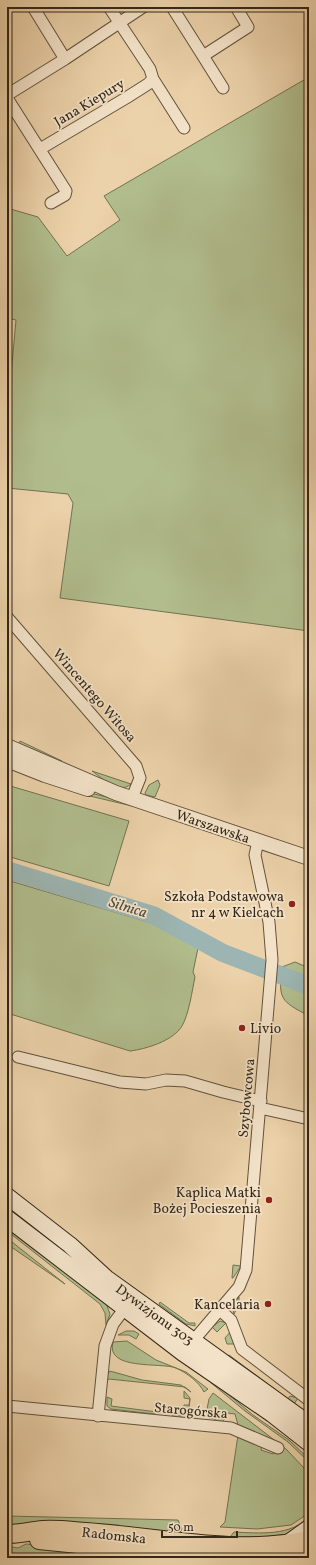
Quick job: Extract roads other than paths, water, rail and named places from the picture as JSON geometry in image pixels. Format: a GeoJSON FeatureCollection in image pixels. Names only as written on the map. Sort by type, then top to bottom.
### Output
{"type":"FeatureCollection","features":[{"type":"Feature","properties":{"kind":"main road","name":"Dywizjonu 303"},"geometry":{"type":"LineString","coordinates":[[7,1196],[70,1246],[106,1278],[309,1424]]}},
{"type":"Feature","properties":{"kind":"main road","name":"Dywizjonu 303"},"geometry":{"type":"LineString","coordinates":[[7,1218],[183,1353],[272,1414],[309,1443]]}},
{"type":"Feature","properties":{"kind":"main road"},"geometry":{"type":"LineString","coordinates":[[286,1552],[299,1536],[309,1528]]}},
{"type":"Feature","properties":{"kind":"main road","name":"Radomska"},"geometry":{"type":"LineString","coordinates":[[11,1534],[43,1530],[65,1531],[214,1545],[250,1546],[286,1552],[309,1553]]}},
{"type":"Feature","properties":{"kind":"main road","name":"Radomska"},"geometry":{"type":"LineString","coordinates":[[11,1534],[42,1541],[216,1558]]}},
{"type":"Feature","properties":{"kind":"main road","name":"Radomska"},"geometry":{"type":"LineString","coordinates":[[286,1552],[309,1540]]}},
{"type":"Feature","properties":{"kind":"street"},"geometry":{"type":"LineString","coordinates":[[33,7],[65,59]]}},
{"type":"Feature","properties":{"kind":"street"},"geometry":{"type":"LineString","coordinates":[[109,7],[153,74],[153,79],[184,128]]}},
{"type":"Feature","properties":{"kind":"street"},"geometry":{"type":"LineString","coordinates":[[51,203],[65,195],[66,191],[7,96],[144,7]]}},
{"type":"Feature","properties":{"kind":"street"},"geometry":{"type":"LineString","coordinates":[[172,7],[223,88]]}},
{"type":"Feature","properties":{"kind":"street"},"geometry":{"type":"LineString","coordinates":[[203,56],[248,27],[236,7]]}},
{"type":"Feature","properties":{"kind":"street","name":"Jana Kiepury"},"geometry":{"type":"LineString","coordinates":[[40,149],[137,91],[153,79]]}},
{"type":"Feature","properties":{"kind":"street","name":"Wincentego Witosa"},"geometry":{"type":"LineString","coordinates":[[7,617],[136,766],[140,778],[132,798]]}},
{"type":"Feature","properties":{"kind":"street","name":"Warszawska"},"geometry":{"type":"LineString","coordinates":[[7,746],[116,793],[309,858]]}},
{"type":"Feature","properties":{"kind":"street","name":"Warszawska"},"geometry":{"type":"LineString","coordinates":[[7,760],[84,788],[100,792],[116,793]]}},
{"type":"Feature","properties":{"kind":"street","name":"Szybowcowa"},"geometry":{"type":"LineString","coordinates":[[193,1341],[239,1287],[246,1270],[272,960],[269,922],[255,855],[258,841]]}},
{"type":"Feature","properties":{"kind":"street"},"geometry":{"type":"LineString","coordinates":[[18,1057],[120,1082],[146,1084],[166,1080],[185,1081],[309,1119]]}},
{"type":"Feature","properties":{"kind":"street"},"geometry":{"type":"LineString","coordinates":[[98,1416],[105,1346],[113,1324],[125,1308]]}},
{"type":"Feature","properties":{"kind":"street"},"geometry":{"type":"LineString","coordinates":[[220,1310],[232,1320],[242,1350],[309,1400]]}},
{"type":"Feature","properties":{"kind":"street","name":"Starogórska"},"geometry":{"type":"LineString","coordinates":[[7,1406],[231,1428],[278,1448]]}},
{"type":"Feature","properties":{"kind":"waterway","name":"Silnica"},"geometry":{"type":"LineString","coordinates":[[7,870],[153,915],[223,953],[309,986]]}},
{"type":"Feature","properties":{"kind":"place","name":"Szkoła Podstawowa nr 4 w Kielcach"},"geometry":{"type":"Point","coordinates":[292,904]}},
{"type":"Feature","properties":{"kind":"place","name":"Livio"},"geometry":{"type":"Point","coordinates":[242,1028]}},
{"type":"Feature","properties":{"kind":"place","name":"Kaplica Matki Bożej Pocieszenia"},"geometry":{"type":"Point","coordinates":[269,1200]}},
{"type":"Feature","properties":{"kind":"place","name":"Kancelaria"},"geometry":{"type":"Point","coordinates":[268,1304]}}]}
